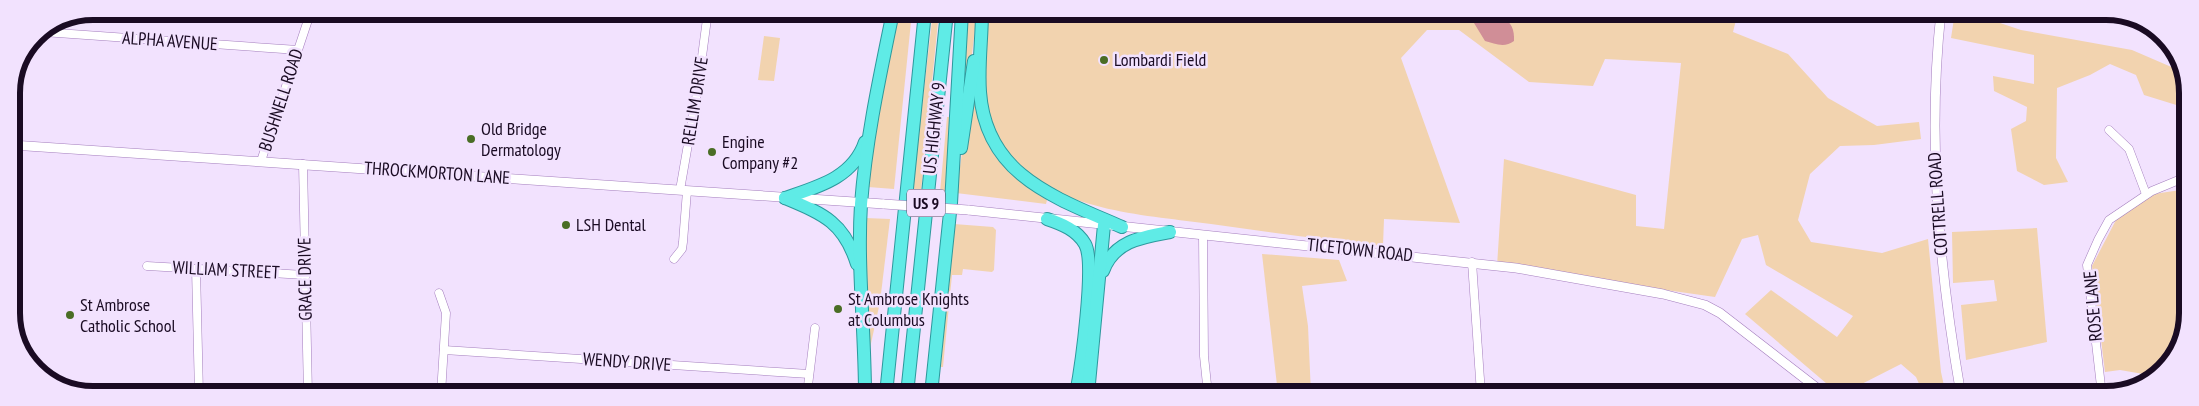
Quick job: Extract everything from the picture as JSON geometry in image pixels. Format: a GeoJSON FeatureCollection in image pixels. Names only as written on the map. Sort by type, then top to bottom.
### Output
{"type":"FeatureCollection","features":[{"type":"Feature","properties":{"kind":"highway"},"geometry":{"type":"LineString","coordinates":[[865,386],[860,274],[861,203],[870,125],[891,20]]}},
{"type":"Feature","properties":{"kind":"highway","name":"US HIGHWAY 9"},"geometry":{"type":"LineString","coordinates":[[887,386],[925,20]]}},
{"type":"Feature","properties":{"kind":"highway","name":"US HIGHWAY 9"},"geometry":{"type":"LineString","coordinates":[[908,386],[946,20]]}},
{"type":"Feature","properties":{"kind":"highway"},"geometry":{"type":"LineString","coordinates":[[932,386],[951,203],[962,20]]}},
{"type":"Feature","properties":{"kind":"highway"},"geometry":{"type":"LineString","coordinates":[[951,203],[981,20]]}},
{"type":"Feature","properties":{"kind":"highway"},"geometry":{"type":"LineString","coordinates":[[982,20],[981,99],[990,132],[1002,154],[1019,174],[1040,190],[1122,227]]}},
{"type":"Feature","properties":{"kind":"highway"},"geometry":{"type":"LineString","coordinates":[[785,198],[829,182],[844,172],[861,152],[870,125]]}},
{"type":"Feature","properties":{"kind":"highway"},"geometry":{"type":"LineString","coordinates":[[785,198],[816,211],[836,225],[851,245],[860,274]]}},
{"type":"Feature","properties":{"kind":"highway"},"geometry":{"type":"LineString","coordinates":[[1047,219],[1074,231],[1085,244],[1088,254],[1089,278],[1077,386]]}},
{"type":"Feature","properties":{"kind":"highway"},"geometry":{"type":"LineString","coordinates":[[1089,386],[1104,225]]}},
{"type":"Feature","properties":{"kind":"highway"},"geometry":{"type":"LineString","coordinates":[[1100,278],[1108,260],[1123,245],[1140,238],[1170,232]]}},
{"type":"Feature","properties":{"kind":"street","name":"BUSHNELL ROAD"},"geometry":{"type":"LineString","coordinates":[[261,161],[307,20]]}},
{"type":"Feature","properties":{"kind":"street","name":"RELLIM DRIVE"},"geometry":{"type":"LineString","coordinates":[[674,259],[682,249],[683,191],[707,20]]}},
{"type":"Feature","properties":{"kind":"street","name":"COTTRELL ROAD"},"geometry":{"type":"LineString","coordinates":[[1940,20],[1935,80],[1936,187],[1950,330],[1960,386]]}},
{"type":"Feature","properties":{"kind":"street","name":"ALPHA AVENUE"},"geometry":{"type":"LineString","coordinates":[[52,33],[298,50]]}},
{"type":"Feature","properties":{"kind":"street"},"geometry":{"type":"LineString","coordinates":[[2109,130],[2128,149],[2146,194]]}},
{"type":"Feature","properties":{"kind":"street","name":"THROCKMORTON LANE"},"geometry":{"type":"LineString","coordinates":[[20,146],[861,203]]}},
{"type":"Feature","properties":{"kind":"street","name":"GRACE DRIVE"},"geometry":{"type":"LineString","coordinates":[[302,164],[308,386]]}},
{"type":"Feature","properties":{"kind":"street","name":"ROSE LANE"},"geometry":{"type":"LineString","coordinates":[[2101,386],[2087,265],[2098,240],[2110,220],[2146,194],[2179,180]]}},
{"type":"Feature","properties":{"kind":"street","name":"TICETOWN ROAD"},"geometry":{"type":"LineString","coordinates":[[861,203],[968,210],[1472,262],[1643,290],[1705,305],[1735,323],[1816,386]]}},
{"type":"Feature","properties":{"kind":"street"},"geometry":{"type":"LineString","coordinates":[[1203,235],[1204,356],[1207,386]]}},
{"type":"Feature","properties":{"kind":"street"},"geometry":{"type":"LineString","coordinates":[[1472,262],[1480,386]]}},
{"type":"Feature","properties":{"kind":"street","name":"WILLIAM STREET"},"geometry":{"type":"LineString","coordinates":[[147,266],[305,275]]}},
{"type":"Feature","properties":{"kind":"street"},"geometry":{"type":"LineString","coordinates":[[196,269],[198,386]]}},
{"type":"Feature","properties":{"kind":"street"},"geometry":{"type":"LineString","coordinates":[[439,293],[446,313],[442,386]]}},
{"type":"Feature","properties":{"kind":"street"},"geometry":{"type":"LineString","coordinates":[[808,386],[815,328]]}},
{"type":"Feature","properties":{"kind":"street","name":"WENDY DRIVE"},"geometry":{"type":"LineString","coordinates":[[444,350],[809,374]]}},
{"type":"Feature","properties":{"kind":"shaded area"},"geometry":{"type":"Polygon","coordinates":[[[896,20],[911,20],[894,189],[868,187],[871,154],[896,20]]]}},
{"type":"Feature","properties":{"kind":"shaded area"},"geometry":{"type":"Polygon","coordinates":[[[932,20],[938,20],[921,191],[912,191],[932,20]]]}},
{"type":"Feature","properties":{"kind":"shaded area"},"geometry":{"type":"Polygon","coordinates":[[[964,20],[976,20],[972,54],[964,81],[964,20]]]}},
{"type":"Feature","properties":{"kind":"shaded area"},"geometry":{"type":"Polygon","coordinates":[[[988,20],[1736,20],[1733,32],[1788,54],[1828,98],[1877,126],[1919,122],[1921,139],[1874,145],[1840,146],[1810,174],[1798,220],[1811,242],[1882,253],[1928,239],[1941,372],[1944,386],[1920,386],[1916,377],[1901,364],[1858,386],[1829,386],[1745,314],[1771,290],[1837,337],[1853,316],[1766,265],[1758,235],[1742,239],[1715,297],[1497,266],[1504,159],[1636,195],[1636,226],[1664,229],[1681,63],[1605,59],[1593,86],[1529,82],[1459,30],[1427,30],[1401,58],[1460,223],[1384,219],[1383,246],[1120,211],[1089,204],[1059,193],[1033,178],[1011,158],[995,131],[987,102],[985,57],[988,20]]]}},
{"type":"Feature","properties":{"kind":"shaded area"},"geometry":{"type":"Polygon","coordinates":[[[1474,20],[1506,20],[1514,33],[1514,41],[1504,45],[1485,41],[1474,20]]]}},
{"type":"Feature","properties":{"kind":"shaded area"},"geometry":{"type":"Polygon","coordinates":[[[1954,20],[1991,20],[2021,30],[2132,50],[2174,68],[2178,79],[2179,106],[2144,95],[2136,75],[2110,64],[2090,75],[2057,88],[2056,158],[2068,182],[2044,185],[2017,171],[2011,129],[2026,121],[2027,107],[1994,91],[1993,76],[2034,84],[2034,55],[1951,38],[1954,20]]]}},
{"type":"Feature","properties":{"kind":"shaded area"},"geometry":{"type":"Polygon","coordinates":[[[764,36],[780,38],[774,81],[758,80],[764,36]]]}},
{"type":"Feature","properties":{"kind":"shaded area"},"geometry":{"type":"Polygon","coordinates":[[[972,86],[986,140],[991,149],[1012,175],[1047,200],[1046,204],[956,193],[972,86]]]}},
{"type":"Feature","properties":{"kind":"shaded area"},"geometry":{"type":"Polygon","coordinates":[[[947,117],[952,117],[946,193],[940,192],[947,117]]]}},
{"type":"Feature","properties":{"kind":"shaded area"},"geometry":{"type":"Polygon","coordinates":[[[2179,190],[2179,313],[2175,336],[2164,357],[2146,374],[2120,370],[2105,372],[2092,266],[2116,220],[2154,194],[2179,190]]]}},
{"type":"Feature","properties":{"kind":"shaded area"},"geometry":{"type":"Polygon","coordinates":[[[865,218],[890,219],[880,302],[870,348],[865,218]]]}},
{"type":"Feature","properties":{"kind":"shaded area"},"geometry":{"type":"Polygon","coordinates":[[[954,224],[993,227],[996,230],[994,270],[992,272],[963,269],[962,275],[952,275],[943,367],[939,367],[954,224]]]}},
{"type":"Feature","properties":{"kind":"shaded area"},"geometry":{"type":"Polygon","coordinates":[[[2037,228],[2047,342],[1966,360],[1961,305],[1997,301],[1994,280],[1953,283],[1952,232],[2037,228]]]}},
{"type":"Feature","properties":{"kind":"shaded area"},"geometry":{"type":"Polygon","coordinates":[[[1262,254],[1339,260],[1347,281],[1302,286],[1308,326],[1311,386],[1277,386],[1262,254]]]}},
{"type":"Feature","properties":{"kind":"place","name":"Lombardi Field"},"geometry":{"type":"Point","coordinates":[1104,60]}},
{"type":"Feature","properties":{"kind":"place","name":"Old Bridge Dermatology"},"geometry":{"type":"Point","coordinates":[471,139]}},
{"type":"Feature","properties":{"kind":"place","name":"Engine Company #2"},"geometry":{"type":"Point","coordinates":[712,152]}},
{"type":"Feature","properties":{"kind":"place","name":"LSH Dental"},"geometry":{"type":"Point","coordinates":[566,225]}},
{"type":"Feature","properties":{"kind":"place","name":"St Ambrose Knights at Columbus"},"geometry":{"type":"Point","coordinates":[838,309]}},
{"type":"Feature","properties":{"kind":"place","name":"St Ambrose Catholic School"},"geometry":{"type":"Point","coordinates":[70,315]}}]}
